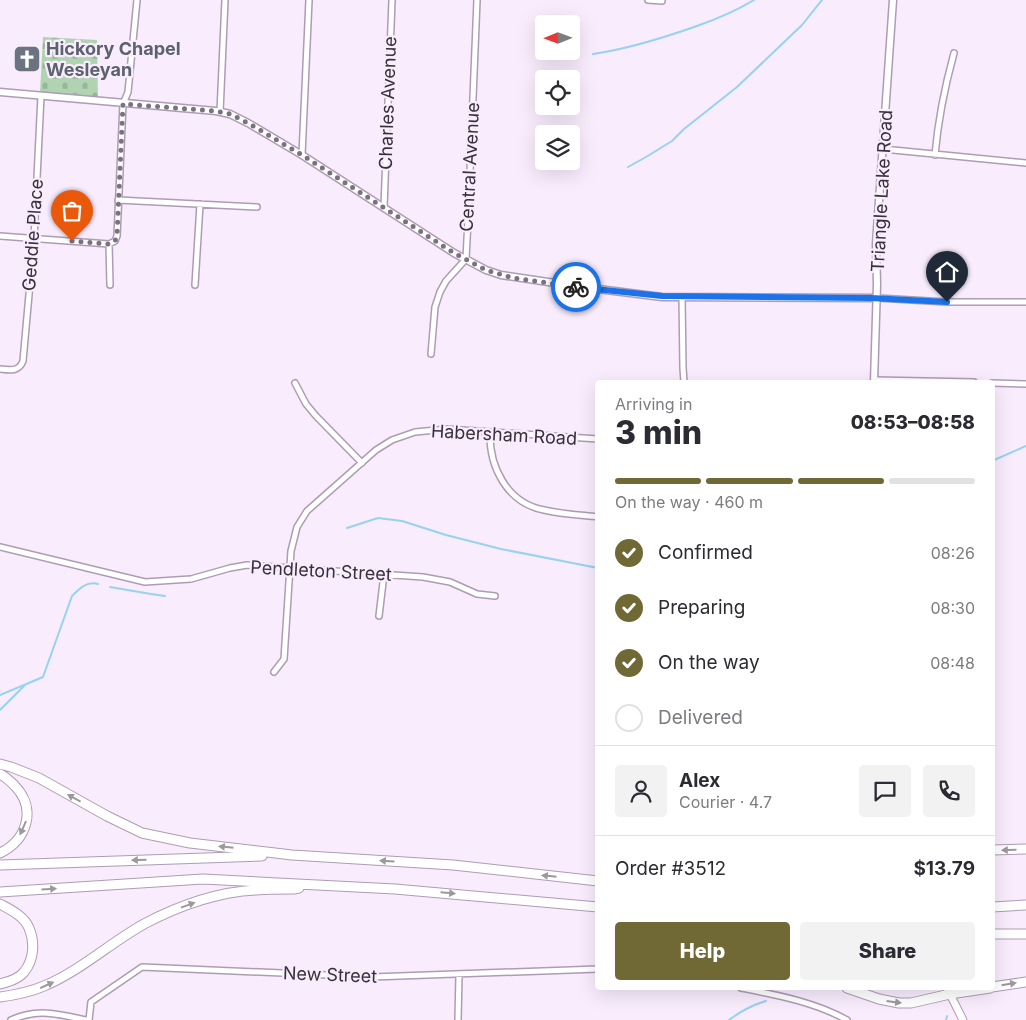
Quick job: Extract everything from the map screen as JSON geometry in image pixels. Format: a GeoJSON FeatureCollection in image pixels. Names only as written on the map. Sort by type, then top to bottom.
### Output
{"type":"FeatureCollection","features":[{"type":"Feature","properties":{"kind":"highway"},"geometry":{"type":"LineString","coordinates":[[0,764],[39,778],[142,833],[190,843],[292,854],[453,865],[595,881]]}},
{"type":"Feature","properties":{"kind":"highway"},"geometry":{"type":"LineString","coordinates":[[0,774],[6,777],[21,793],[28,808],[26,824],[19,838],[8,849],[0,853]]}},
{"type":"Feature","properties":{"kind":"highway"},"geometry":{"type":"LineString","coordinates":[[995,850],[1026,849]]}},
{"type":"Feature","properties":{"kind":"highway"},"geometry":{"type":"LineString","coordinates":[[0,865],[292,854]]}},
{"type":"Feature","properties":{"kind":"highway"},"geometry":{"type":"LineString","coordinates":[[0,892],[203,880],[395,889],[595,907]]}},
{"type":"Feature","properties":{"kind":"highway"},"geometry":{"type":"LineString","coordinates":[[0,997],[31,991],[45,986],[144,925],[183,906],[234,893],[255,890],[294,889],[312,884]]}},
{"type":"Feature","properties":{"kind":"highway"},"geometry":{"type":"LineString","coordinates":[[0,904],[16,913],[29,927],[34,945],[31,961],[23,973],[8,982],[0,984]]}},
{"type":"Feature","properties":{"kind":"highway"},"geometry":{"type":"LineString","coordinates":[[995,907],[1026,905]]}},
{"type":"Feature","properties":{"kind":"highway"},"geometry":{"type":"LineString","coordinates":[[581,906],[595,911]]}},
{"type":"Feature","properties":{"kind":"highway"},"geometry":{"type":"LineString","coordinates":[[995,911],[1026,911]]}},
{"type":"Feature","properties":{"kind":"highway"},"geometry":{"type":"LineString","coordinates":[[995,934],[1026,934]]}},
{"type":"Feature","properties":{"kind":"highway"},"geometry":{"type":"LineString","coordinates":[[995,986],[1026,982]]}},
{"type":"Feature","properties":{"kind":"highway"},"geometry":{"type":"LineString","coordinates":[[853,990],[879,999],[899,1003],[911,1003],[949,991]]}},
{"type":"Feature","properties":{"kind":"main road"},"geometry":{"type":"LineString","coordinates":[[949,991],[963,1020]]}},
{"type":"Feature","properties":{"kind":"street"},"geometry":{"type":"LineString","coordinates":[[0,236],[109,244],[115,241],[117,236],[123,104],[128,92],[137,0]]}},
{"type":"Feature","properties":{"kind":"street"},"geometry":{"type":"LineString","coordinates":[[220,112],[225,0]]}},
{"type":"Feature","properties":{"kind":"street"},"geometry":{"type":"LineString","coordinates":[[302,155],[308,0]]}},
{"type":"Feature","properties":{"kind":"street","name":"Charles Avenue"},"geometry":{"type":"LineString","coordinates":[[384,207],[392,0]]}},
{"type":"Feature","properties":{"kind":"street","name":"Central Avenue"},"geometry":{"type":"LineString","coordinates":[[466,259],[477,0]]}},
{"type":"Feature","properties":{"kind":"street"},"geometry":{"type":"LineString","coordinates":[[648,0],[662,1]]}},
{"type":"Feature","properties":{"kind":"street","name":"Triangle Lake Road"},"geometry":{"type":"LineString","coordinates":[[874,380],[876,244],[893,0]]}},
{"type":"Feature","properties":{"kind":"street"},"geometry":{"type":"LineString","coordinates":[[935,154],[943,98],[954,53]]}},
{"type":"Feature","properties":{"kind":"street"},"geometry":{"type":"LineString","coordinates":[[0,92],[230,114],[302,155],[454,253],[486,270],[513,278],[652,296],[876,298],[947,302],[1026,302]]}},
{"type":"Feature","properties":{"kind":"street","name":"Geddie Place"},"geometry":{"type":"LineString","coordinates":[[0,369],[14,370],[20,367],[23,361],[34,239],[42,96]]}},
{"type":"Feature","properties":{"kind":"street"},"geometry":{"type":"LineString","coordinates":[[883,149],[1026,163]]}},
{"type":"Feature","properties":{"kind":"street"},"geometry":{"type":"LineString","coordinates":[[118,200],[257,207]]}},
{"type":"Feature","properties":{"kind":"street"},"geometry":{"type":"LineString","coordinates":[[195,285],[200,204]]}},
{"type":"Feature","properties":{"kind":"street"},"geometry":{"type":"LineString","coordinates":[[109,244],[110,285]]}},
{"type":"Feature","properties":{"kind":"street"},"geometry":{"type":"LineString","coordinates":[[431,354],[435,307],[440,292],[446,281],[466,259]]}},
{"type":"Feature","properties":{"kind":"street"},"geometry":{"type":"LineString","coordinates":[[682,297],[684,380]]}},
{"type":"Feature","properties":{"kind":"street"},"geometry":{"type":"LineString","coordinates":[[295,383],[306,404],[316,416],[362,463]]}},
{"type":"Feature","properties":{"kind":"street"},"geometry":{"type":"LineString","coordinates":[[995,383],[1026,384]]}},
{"type":"Feature","properties":{"kind":"street","name":"Habersham Road"},"geometry":{"type":"LineString","coordinates":[[274,672],[284,659],[291,551],[297,527],[306,511],[376,450],[392,440],[415,432],[447,428],[595,439]]}},
{"type":"Feature","properties":{"kind":"street"},"geometry":{"type":"LineString","coordinates":[[490,432],[491,453],[495,468],[502,481],[515,496],[533,507],[543,510],[595,518]]}},
{"type":"Feature","properties":{"kind":"street","name":"Pendleton Street"},"geometry":{"type":"LineString","coordinates":[[0,547],[146,582],[191,579],[230,568],[247,566],[423,577],[450,582],[477,594],[495,596]]}},
{"type":"Feature","properties":{"kind":"street"},"geometry":{"type":"LineString","coordinates":[[379,616],[384,574]]}},
{"type":"Feature","properties":{"kind":"street","name":"New Street"},"geometry":{"type":"LineString","coordinates":[[88,1020],[91,1002],[142,967],[372,977],[595,969]]}},
{"type":"Feature","properties":{"kind":"street"},"geometry":{"type":"LineString","coordinates":[[458,1020],[459,975]]}},
{"type":"Feature","properties":{"kind":"street"},"geometry":{"type":"LineString","coordinates":[[751,990],[812,1004],[847,1020]]}},
{"type":"Feature","properties":{"kind":"street"},"geometry":{"type":"LineString","coordinates":[[11,1020],[28,1014],[61,1015],[88,1020]]}},
{"type":"Feature","properties":{"kind":"green space"},"geometry":{"type":"Polygon","coordinates":[[[43,37],[97,40],[98,98],[40,93],[43,37]]]}},
{"type":"Feature","properties":{"kind":"waterway"},"geometry":{"type":"LineString","coordinates":[[593,54],[658,39],[704,23],[754,0]]}},
{"type":"Feature","properties":{"kind":"waterway"},"geometry":{"type":"LineString","coordinates":[[628,167],[672,141],[684,129],[737,87],[802,25],[822,0]]}},
{"type":"Feature","properties":{"kind":"waterway"},"geometry":{"type":"LineString","coordinates":[[995,460],[1026,446]]}},
{"type":"Feature","properties":{"kind":"waterway"},"geometry":{"type":"LineString","coordinates":[[347,528],[378,518],[402,521],[501,549],[595,567]]}},
{"type":"Feature","properties":{"kind":"waterway"},"geometry":{"type":"LineString","coordinates":[[0,695],[43,677],[72,596],[87,584],[98,584]]}},
{"type":"Feature","properties":{"kind":"waterway"},"geometry":{"type":"LineString","coordinates":[[110,587],[165,596]]}},
{"type":"Feature","properties":{"kind":"waterway"},"geometry":{"type":"LineString","coordinates":[[0,710],[25,685]]}},
{"type":"Feature","properties":{"kind":"waterway"},"geometry":{"type":"LineString","coordinates":[[729,1020],[756,1004],[766,1001]]}},
{"type":"Feature","properties":{"kind":"waterway"},"geometry":{"type":"LineString","coordinates":[[946,1020],[947,1016]]}},
{"type":"Feature","properties":{"kind":"way so far"},"geometry":{"type":"LineString","coordinates":[[72,241],[109,244],[115,241],[117,236],[123,104],[216,111],[230,114],[248,123],[302,155],[454,253],[486,270],[513,278],[576,287]]}},
{"type":"Feature","properties":{"kind":"place","name":"Hickory Chapel Wesleyan"},"geometry":{"type":"Point","coordinates":[27,59]}},
{"type":"Feature","properties":{"kind":"route"},"geometry":{"type":"LineString","coordinates":[[576,287],[662,296],[871,298],[947,302]]}}]}
